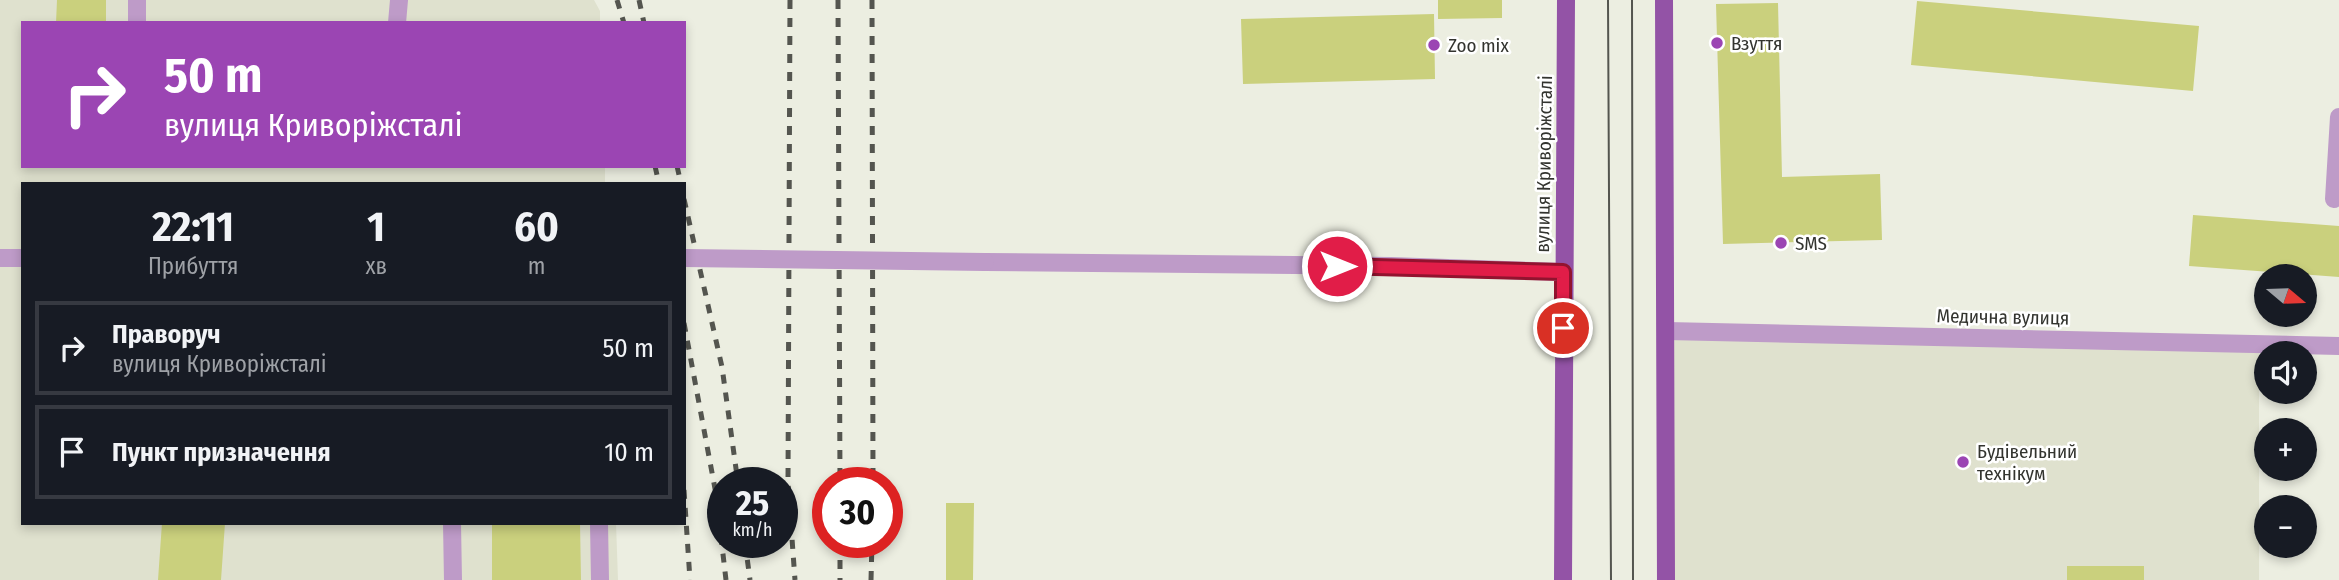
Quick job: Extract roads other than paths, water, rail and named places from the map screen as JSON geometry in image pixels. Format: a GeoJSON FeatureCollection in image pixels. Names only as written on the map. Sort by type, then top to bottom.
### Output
{"type":"FeatureCollection","features":[{"type":"Feature","properties":{"kind":"main road","name":"вулиця Криворіжсталі"},"geometry":{"type":"LineString","coordinates":[[1563,580],[1566,0]]}},
{"type":"Feature","properties":{"kind":"main road"},"geometry":{"type":"LineString","coordinates":[[1664,0],[1666,580]]}},
{"type":"Feature","properties":{"kind":"street"},"geometry":{"type":"LineString","coordinates":[[137,0],[137,21]]}},
{"type":"Feature","properties":{"kind":"street"},"geometry":{"type":"LineString","coordinates":[[397,21],[399,0]]}},
{"type":"Feature","properties":{"kind":"street"},"geometry":{"type":"LineString","coordinates":[[2334,199],[2339,117]]}},
{"type":"Feature","properties":{"kind":"street"},"geometry":{"type":"LineString","coordinates":[[0,258],[21,258]]}},
{"type":"Feature","properties":{"kind":"street"},"geometry":{"type":"LineString","coordinates":[[686,258],[1391,266],[1563,272]]}},
{"type":"Feature","properties":{"kind":"street","name":"Медична вулиця"},"geometry":{"type":"LineString","coordinates":[[1667,331],[2339,345]]}},
{"type":"Feature","properties":{"kind":"street"},"geometry":{"type":"LineString","coordinates":[[452,525],[453,580]]}},
{"type":"Feature","properties":{"kind":"street"},"geometry":{"type":"LineString","coordinates":[[599,525],[600,580]]}},
{"type":"Feature","properties":{"kind":"tram line"},"geometry":{"type":"LineString","coordinates":[[1608,0],[1611,580]]}},
{"type":"Feature","properties":{"kind":"tram line"},"geometry":{"type":"LineString","coordinates":[[1632,0],[1633,580]]}},
{"type":"Feature","properties":{"kind":"railway"},"geometry":{"type":"LineString","coordinates":[[617,0],[623,21]]}},
{"type":"Feature","properties":{"kind":"railway"},"geometry":{"type":"LineString","coordinates":[[639,0],[644,21]]}},
{"type":"Feature","properties":{"kind":"railway"},"geometry":{"type":"LineString","coordinates":[[790,0],[788,483],[795,580]]}},
{"type":"Feature","properties":{"kind":"railway"},"geometry":{"type":"LineString","coordinates":[[838,0],[840,467]]}},
{"type":"Feature","properties":{"kind":"railway"},"geometry":{"type":"LineString","coordinates":[[872,0],[873,467]]}},
{"type":"Feature","properties":{"kind":"railway"},"geometry":{"type":"LineString","coordinates":[[655,168],[659,182]]}},
{"type":"Feature","properties":{"kind":"railway"},"geometry":{"type":"LineString","coordinates":[[677,168],[681,182]]}},
{"type":"Feature","properties":{"kind":"railway"},"geometry":{"type":"LineString","coordinates":[[686,208],[722,367],[736,467]]}},
{"type":"Feature","properties":{"kind":"railway"},"geometry":{"type":"LineString","coordinates":[[686,334],[716,494],[726,580]]}},
{"type":"Feature","properties":{"kind":"railway"},"geometry":{"type":"LineString","coordinates":[[686,520],[690,580]]}},
{"type":"Feature","properties":{"kind":"railway"},"geometry":{"type":"LineString","coordinates":[[747,558],[750,580]]}},
{"type":"Feature","properties":{"kind":"railway"},"geometry":{"type":"LineString","coordinates":[[840,558],[840,580]]}},
{"type":"Feature","properties":{"kind":"railway"},"geometry":{"type":"LineString","coordinates":[[871,580],[872,558]]}},
{"type":"Feature","properties":{"kind":"place","name":"Взуття"},"geometry":{"type":"Point","coordinates":[1717,43]}},
{"type":"Feature","properties":{"kind":"place","name":"Zoo mix"},"geometry":{"type":"Point","coordinates":[1434,45]}},
{"type":"Feature","properties":{"kind":"place","name":"SMS"},"geometry":{"type":"Point","coordinates":[1781,243]}},
{"type":"Feature","properties":{"kind":"place","name":"Будівельний технікум"},"geometry":{"type":"Point","coordinates":[1963,462]}}]}
